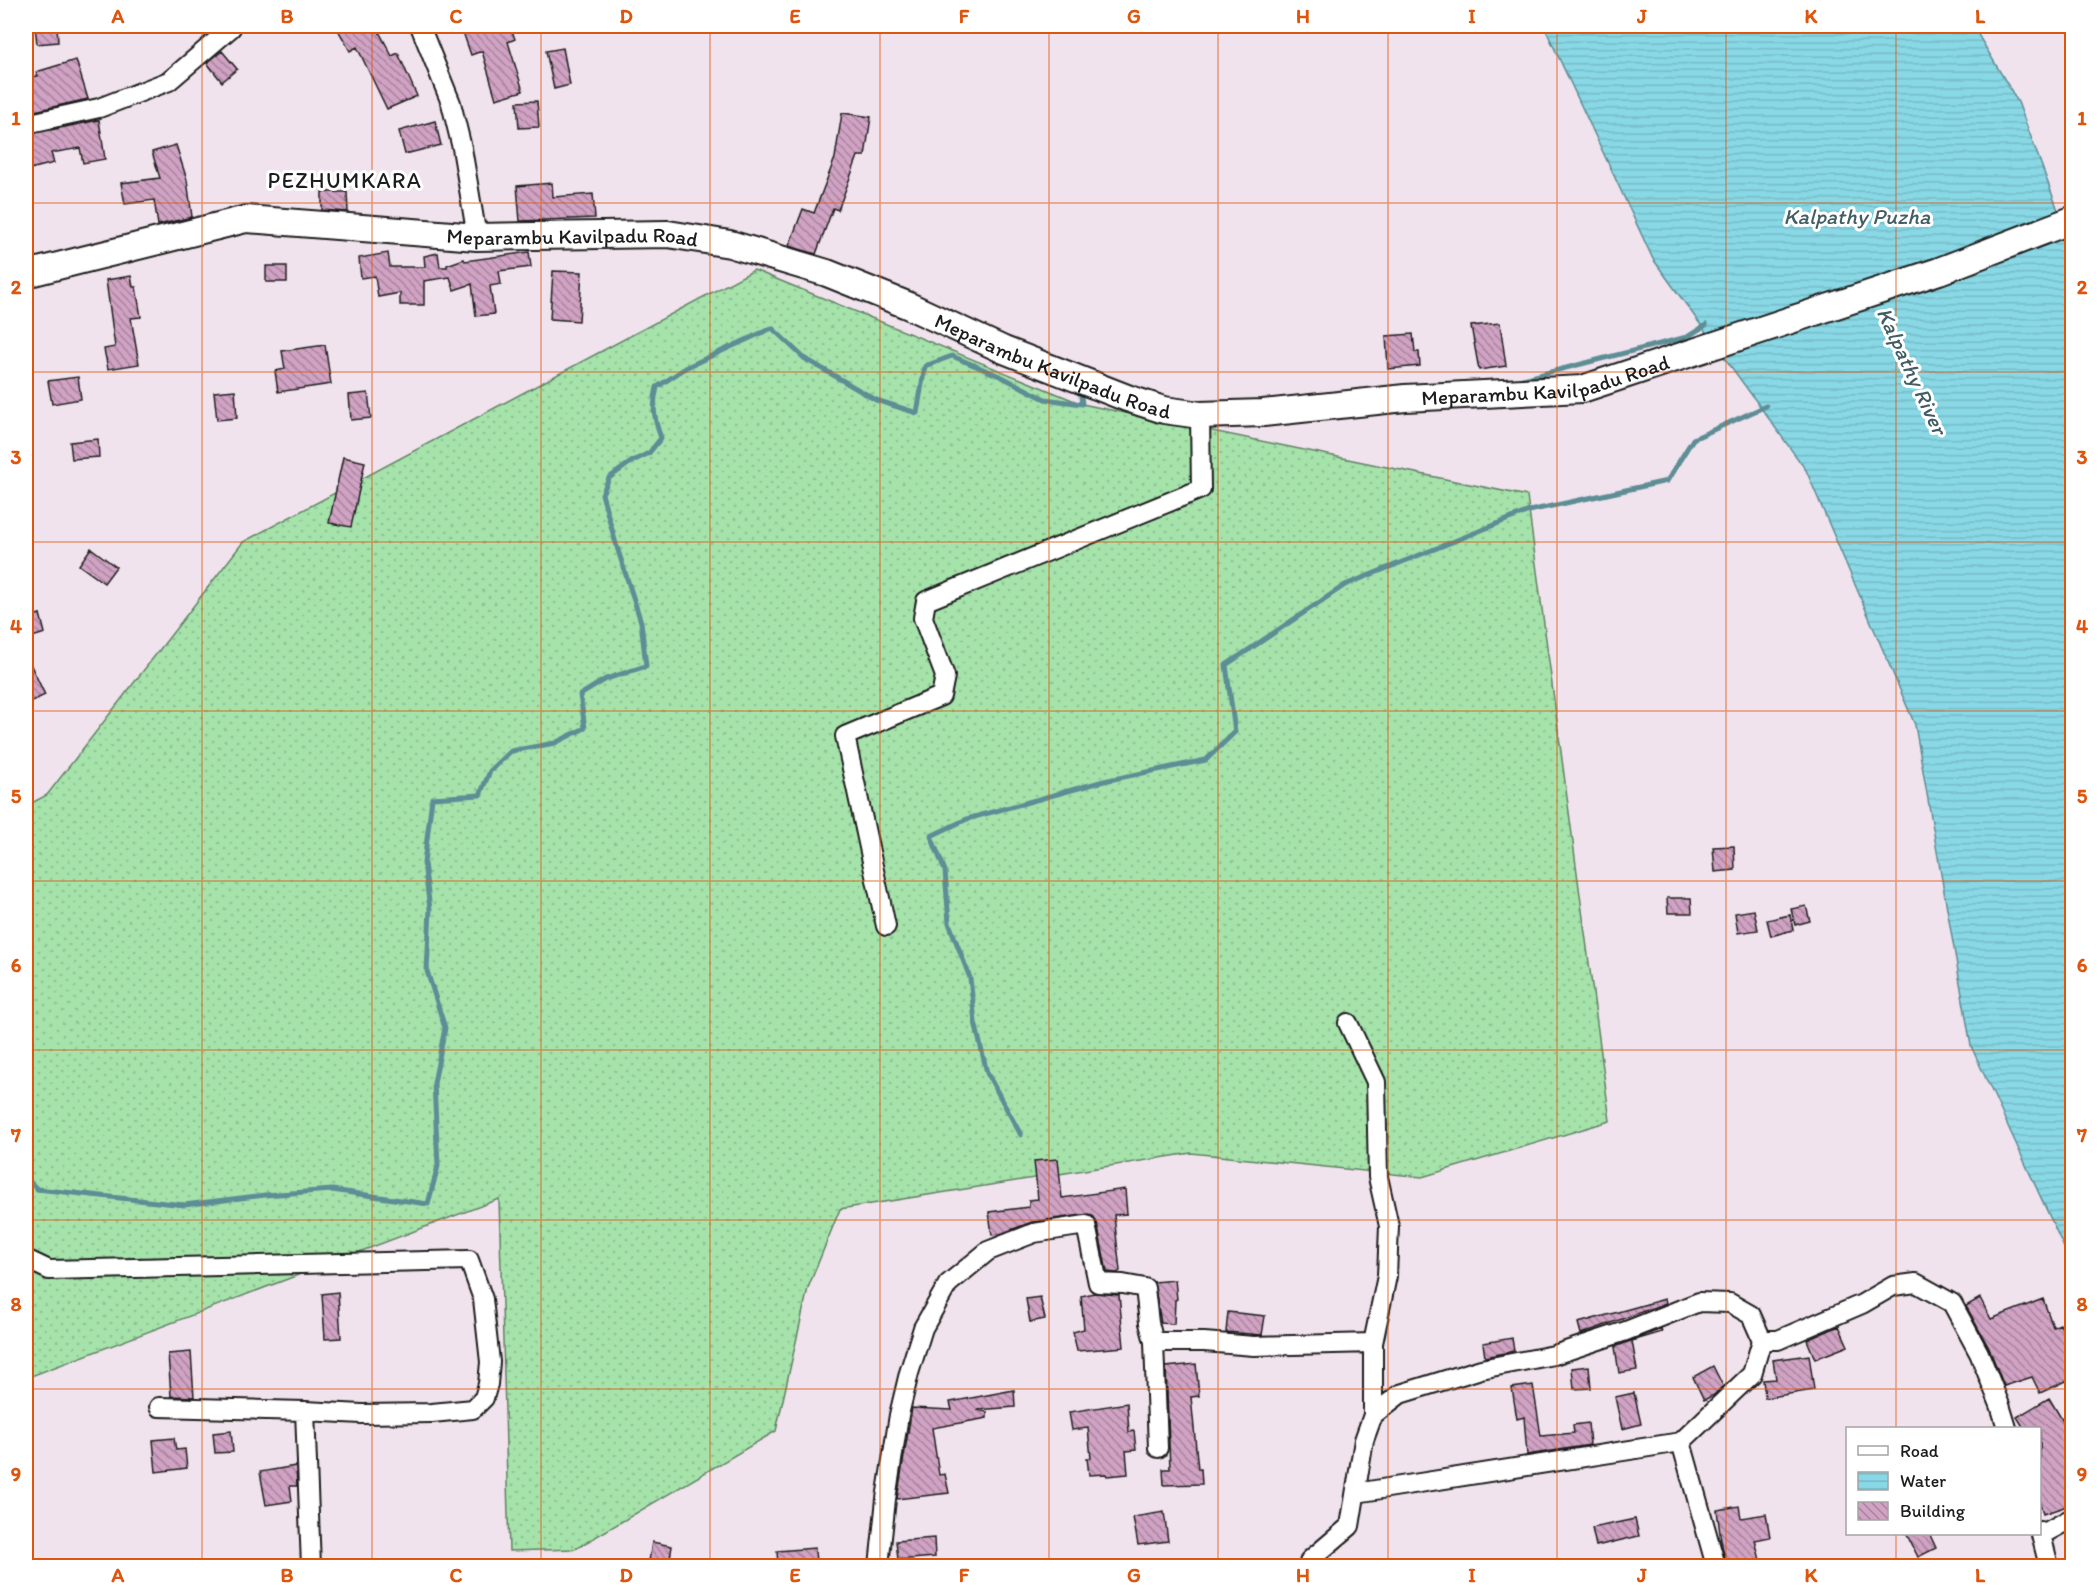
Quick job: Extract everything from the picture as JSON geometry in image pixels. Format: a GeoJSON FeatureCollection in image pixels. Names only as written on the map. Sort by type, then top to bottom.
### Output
{"type":"FeatureCollection","features":[{"type":"Feature","properties":{"kind":"main road","name":"Meparambu Kavilpadu Road"},"geometry":{"type":"LineString","coordinates":[[26,274],[246,219],[477,237],[668,234],[730,244],[847,281],[908,305],[1004,350],[1126,398],[1164,410],[1200,415],[1263,413],[1405,398],[1582,389],[1939,271],[2073,220]]}},
{"type":"Feature","properties":{"kind":"street"},"geometry":{"type":"LineString","coordinates":[[420,26],[450,103],[462,148],[477,237]]}},
{"type":"Feature","properties":{"kind":"street"},"geometry":{"type":"LineString","coordinates":[[26,124],[99,108],[169,81],[231,28]]}},
{"type":"Feature","properties":{"kind":"street"},"geometry":{"type":"LineString","coordinates":[[886,926],[845,736],[941,696],[945,676],[923,618],[926,601],[1201,489],[1200,415]]}},
{"type":"Feature","properties":{"kind":"street"},"geometry":{"type":"LineString","coordinates":[[1308,1566],[1310,1560],[1350,1526],[1364,1440],[1373,1415],[1373,1343],[1387,1276],[1389,1226],[1378,1177],[1376,1082],[1348,1023]]}},
{"type":"Feature","properties":{"kind":"street"},"geometry":{"type":"LineString","coordinates":[[879,1566],[886,1499],[899,1415],[923,1328],[948,1284],[988,1251],[1034,1233],[1086,1225],[1098,1283],[1145,1288],[1149,1323],[1154,1342],[1158,1448]]}},
{"type":"Feature","properties":{"kind":"street"},"geometry":{"type":"LineString","coordinates":[[26,1259],[49,1269],[469,1260],[483,1299],[490,1362],[489,1384],[484,1398],[473,1409],[432,1413],[362,1414],[159,1407]]}},
{"type":"Feature","properties":{"kind":"street"},"geometry":{"type":"LineString","coordinates":[[1762,1340],[1778,1340],[1862,1304],[1893,1286],[1916,1283],[1952,1303],[1979,1353],[2007,1427]]}},
{"type":"Feature","properties":{"kind":"street"},"geometry":{"type":"LineString","coordinates":[[1356,1493],[1681,1442],[1752,1374],[1762,1340],[1751,1315],[1730,1303],[1699,1302],[1626,1331],[1554,1355],[1481,1369],[1400,1394],[1373,1415]]}},
{"type":"Feature","properties":{"kind":"street"},"geometry":{"type":"LineString","coordinates":[[1154,1342],[1204,1342],[1254,1346],[1373,1343]]}},
{"type":"Feature","properties":{"kind":"street"},"geometry":{"type":"LineString","coordinates":[[305,1411],[310,1566]]}},
{"type":"Feature","properties":{"kind":"street"},"geometry":{"type":"LineString","coordinates":[[1681,1442],[1716,1566]]}},
{"type":"Feature","properties":{"kind":"street"},"geometry":{"type":"LineString","coordinates":[[2041,1533],[2073,1518]]}},
{"type":"Feature","properties":{"kind":"street"},"geometry":{"type":"LineString","coordinates":[[2041,1535],[2049,1566]]}},
{"type":"Feature","properties":{"kind":"green space"},"geometry":{"type":"Polygon","coordinates":[[[754,270],[1082,404],[1527,496],[1610,1121],[1422,1177],[1191,1153],[840,1209],[808,1288],[776,1431],[575,1549],[509,1551],[499,1199],[26,1378],[26,806],[47,795],[243,542],[754,270]]]}},
{"type":"Feature","properties":{"kind":"water","name":"Kalpathy Puzha"},"geometry":{"type":"Polygon","coordinates":[[[1544,26],[1973,26],[2018,102],[2072,248],[2072,1265],[1971,1046],[1915,725],[1806,470],[1653,259],[1544,26]]]}},
{"type":"Feature","properties":{"kind":"building"},"geometry":{"type":"Polygon","coordinates":[[[35,26],[57,26],[58,42],[37,44],[35,26]]]}},
{"type":"Feature","properties":{"kind":"building"},"geometry":{"type":"Polygon","coordinates":[[[336,26],[376,26],[392,56],[398,53],[417,96],[387,109],[357,47],[350,51],[336,26]]]}},
{"type":"Feature","properties":{"kind":"building"},"geometry":{"type":"Polygon","coordinates":[[[481,26],[510,26],[515,39],[508,42],[523,91],[496,99],[482,51],[471,55],[463,32],[481,26]]]}},
{"type":"Feature","properties":{"kind":"building"},"geometry":{"type":"Polygon","coordinates":[[[563,48],[570,85],[554,89],[546,51],[563,48]]]}},
{"type":"Feature","properties":{"kind":"building"},"geometry":{"type":"Polygon","coordinates":[[[222,51],[237,69],[222,82],[207,63],[222,51]]]}},
{"type":"Feature","properties":{"kind":"building"},"geometry":{"type":"Polygon","coordinates":[[[76,60],[88,99],[26,113],[26,78],[38,76],[36,72],[76,60]]]}},
{"type":"Feature","properties":{"kind":"building"},"geometry":{"type":"Polygon","coordinates":[[[537,101],[539,127],[519,128],[517,102],[537,101]]]}},
{"type":"Feature","properties":{"kind":"building"},"geometry":{"type":"Polygon","coordinates":[[[842,113],[871,117],[865,156],[858,156],[838,210],[833,208],[816,254],[789,246],[803,209],[814,213],[835,158],[842,113]]]}},
{"type":"Feature","properties":{"kind":"building"},"geometry":{"type":"Polygon","coordinates":[[[99,120],[105,159],[83,163],[80,148],[51,153],[54,163],[30,169],[26,152],[26,135],[99,120]]]}},
{"type":"Feature","properties":{"kind":"building"},"geometry":{"type":"Polygon","coordinates":[[[435,121],[441,145],[405,154],[399,131],[435,121]]]}},
{"type":"Feature","properties":{"kind":"building"},"geometry":{"type":"Polygon","coordinates":[[[176,145],[187,180],[192,217],[158,225],[154,200],[125,204],[121,183],[160,178],[152,152],[176,145]]]}},
{"type":"Feature","properties":{"kind":"building"},"geometry":{"type":"Polygon","coordinates":[[[552,183],[553,197],[593,194],[595,218],[520,221],[517,186],[552,183]]]}},
{"type":"Feature","properties":{"kind":"building"},"geometry":{"type":"Polygon","coordinates":[[[322,192],[347,192],[348,212],[322,210],[322,192]]]}},
{"type":"Feature","properties":{"kind":"building"},"geometry":{"type":"Polygon","coordinates":[[[529,252],[531,267],[499,271],[501,284],[490,286],[494,314],[476,316],[472,284],[454,290],[450,277],[424,281],[424,305],[400,305],[400,293],[378,297],[375,276],[361,278],[359,258],[388,253],[390,267],[425,267],[424,256],[438,253],[440,267],[447,267],[447,265],[464,259],[465,261],[529,252]]]}},
{"type":"Feature","properties":{"kind":"building"},"geometry":{"type":"Polygon","coordinates":[[[266,266],[287,266],[287,282],[266,282],[266,266]]]}},
{"type":"Feature","properties":{"kind":"building"},"geometry":{"type":"Polygon","coordinates":[[[553,271],[582,272],[579,321],[550,319],[553,271]]]}},
{"type":"Feature","properties":{"kind":"building"},"geometry":{"type":"Polygon","coordinates":[[[131,276],[133,287],[136,287],[141,317],[131,318],[139,364],[108,369],[104,349],[115,347],[106,280],[131,276]]]}},
{"type":"Feature","properties":{"kind":"building"},"geometry":{"type":"Polygon","coordinates":[[[1500,323],[1506,366],[1479,370],[1471,326],[1500,323]]]}},
{"type":"Feature","properties":{"kind":"building"},"geometry":{"type":"Polygon","coordinates":[[[1413,334],[1415,352],[1419,352],[1420,366],[1388,369],[1386,336],[1413,334]]]}},
{"type":"Feature","properties":{"kind":"building"},"geometry":{"type":"Polygon","coordinates":[[[325,345],[331,384],[278,392],[275,371],[285,369],[282,351],[325,345]]]}},
{"type":"Feature","properties":{"kind":"building"},"geometry":{"type":"Polygon","coordinates":[[[78,377],[81,399],[52,404],[48,381],[78,377]]]}},
{"type":"Feature","properties":{"kind":"building"},"geometry":{"type":"Polygon","coordinates":[[[235,390],[237,418],[217,420],[214,392],[235,390]]]}},
{"type":"Feature","properties":{"kind":"building"},"geometry":{"type":"Polygon","coordinates":[[[368,393],[371,418],[351,420],[349,395],[368,393]]]}},
{"type":"Feature","properties":{"kind":"building"},"geometry":{"type":"Polygon","coordinates":[[[98,439],[99,457],[72,459],[70,442],[98,439]]]}},
{"type":"Feature","properties":{"kind":"building"},"geometry":{"type":"Polygon","coordinates":[[[343,457],[365,462],[351,527],[329,523],[343,457]]]}},
{"type":"Feature","properties":{"kind":"building"},"geometry":{"type":"Polygon","coordinates":[[[91,548],[116,567],[104,583],[79,565],[91,548]]]}},
{"type":"Feature","properties":{"kind":"building"},"geometry":{"type":"Polygon","coordinates":[[[40,614],[45,633],[26,639],[26,618],[40,614]]]}},
{"type":"Feature","properties":{"kind":"building"},"geometry":{"type":"Polygon","coordinates":[[[26,655],[45,695],[26,704],[26,655]]]}},
{"type":"Feature","properties":{"kind":"building"},"geometry":{"type":"Polygon","coordinates":[[[1734,846],[1735,870],[1715,872],[1713,847],[1734,846]]]}},
{"type":"Feature","properties":{"kind":"building"},"geometry":{"type":"Polygon","coordinates":[[[1667,898],[1691,898],[1692,913],[1668,913],[1667,898]]]}},
{"type":"Feature","properties":{"kind":"building"},"geometry":{"type":"Polygon","coordinates":[[[1806,906],[1810,921],[1795,925],[1791,909],[1806,906]]]}},
{"type":"Feature","properties":{"kind":"building"},"geometry":{"type":"Polygon","coordinates":[[[1754,910],[1758,930],[1738,933],[1735,913],[1754,910]]]}},
{"type":"Feature","properties":{"kind":"building"},"geometry":{"type":"Polygon","coordinates":[[[1790,915],[1793,930],[1771,936],[1767,920],[1790,915]]]}},
{"type":"Feature","properties":{"kind":"building"},"geometry":{"type":"Polygon","coordinates":[[[1058,1159],[1062,1198],[1125,1189],[1127,1214],[1114,1215],[1120,1271],[1117,1273],[1107,1272],[1097,1223],[1089,1214],[1032,1222],[992,1235],[989,1212],[1029,1207],[1029,1200],[1038,1199],[1034,1161],[1058,1159]]]}},
{"type":"Feature","properties":{"kind":"building"},"geometry":{"type":"Polygon","coordinates":[[[1175,1280],[1177,1299],[1175,1300],[1174,1324],[1161,1323],[1154,1282],[1175,1280]]]}},
{"type":"Feature","properties":{"kind":"building"},"geometry":{"type":"Polygon","coordinates":[[[338,1292],[341,1338],[325,1339],[322,1294],[338,1292]]]}},
{"type":"Feature","properties":{"kind":"building"},"geometry":{"type":"Polygon","coordinates":[[[1094,1293],[1119,1295],[1124,1347],[1077,1351],[1073,1332],[1084,1329],[1081,1296],[1094,1293]]]}},
{"type":"Feature","properties":{"kind":"building"},"geometry":{"type":"Polygon","coordinates":[[[1040,1297],[1045,1319],[1030,1322],[1026,1299],[1040,1297]]]}},
{"type":"Feature","properties":{"kind":"building"},"geometry":{"type":"Polygon","coordinates":[[[1980,1298],[1991,1319],[2043,1299],[2053,1327],[2060,1324],[2073,1352],[2073,1378],[2040,1393],[2032,1377],[2004,1386],[1989,1348],[1966,1306],[1980,1298]]]}},
{"type":"Feature","properties":{"kind":"building"},"geometry":{"type":"Polygon","coordinates":[[[1665,1299],[1666,1303],[1581,1334],[1578,1323],[1665,1299]]]}},
{"type":"Feature","properties":{"kind":"building"},"geometry":{"type":"Polygon","coordinates":[[[1228,1312],[1265,1316],[1262,1335],[1226,1332],[1228,1312]]]}},
{"type":"Feature","properties":{"kind":"building"},"geometry":{"type":"Polygon","coordinates":[[[1839,1326],[1848,1346],[1815,1359],[1807,1340],[1839,1326]]]}},
{"type":"Feature","properties":{"kind":"building"},"geometry":{"type":"Polygon","coordinates":[[[1661,1329],[1662,1332],[1632,1341],[1637,1370],[1619,1373],[1615,1347],[1661,1329]]]}},
{"type":"Feature","properties":{"kind":"building"},"geometry":{"type":"Polygon","coordinates":[[[1512,1338],[1514,1351],[1485,1357],[1483,1343],[1512,1338]]]}},
{"type":"Feature","properties":{"kind":"building"},"geometry":{"type":"Polygon","coordinates":[[[191,1352],[194,1397],[171,1396],[168,1354],[191,1352]]]}},
{"type":"Feature","properties":{"kind":"building"},"geometry":{"type":"Polygon","coordinates":[[[1809,1355],[1814,1390],[1765,1398],[1763,1380],[1776,1379],[1773,1360],[1809,1355]]]}},
{"type":"Feature","properties":{"kind":"building"},"geometry":{"type":"Polygon","coordinates":[[[1196,1364],[1199,1396],[1191,1397],[1198,1469],[1201,1469],[1202,1484],[1164,1485],[1163,1469],[1170,1469],[1166,1367],[1196,1364]]]}},
{"type":"Feature","properties":{"kind":"building"},"geometry":{"type":"Polygon","coordinates":[[[1589,1366],[1591,1388],[1574,1389],[1572,1368],[1589,1366]]]}},
{"type":"Feature","properties":{"kind":"building"},"geometry":{"type":"Polygon","coordinates":[[[1713,1366],[1723,1386],[1714,1395],[1704,1400],[1693,1377],[1713,1366]]]}},
{"type":"Feature","properties":{"kind":"building"},"geometry":{"type":"Polygon","coordinates":[[[1533,1385],[1541,1436],[1574,1433],[1573,1425],[1588,1423],[1590,1445],[1527,1455],[1524,1417],[1517,1419],[1512,1388],[1533,1385]]]}},
{"type":"Feature","properties":{"kind":"building"},"geometry":{"type":"Polygon","coordinates":[[[1014,1390],[1015,1407],[977,1410],[987,1412],[987,1418],[932,1428],[939,1475],[945,1474],[949,1493],[897,1499],[912,1408],[952,1410],[950,1402],[1014,1390]]]}},
{"type":"Feature","properties":{"kind":"building"},"geometry":{"type":"Polygon","coordinates":[[[1634,1393],[1641,1424],[1622,1429],[1615,1397],[1634,1393]]]}},
{"type":"Feature","properties":{"kind":"building"},"geometry":{"type":"Polygon","coordinates":[[[2049,1398],[2073,1438],[2073,1504],[2043,1514],[2041,1507],[2041,1427],[2023,1427],[2017,1417],[2049,1398]]]}},
{"type":"Feature","properties":{"kind":"building"},"geometry":{"type":"Polygon","coordinates":[[[1127,1403],[1129,1432],[1134,1431],[1136,1450],[1126,1451],[1128,1474],[1089,1475],[1087,1458],[1091,1458],[1088,1428],[1072,1430],[1069,1412],[1127,1403]]]}},
{"type":"Feature","properties":{"kind":"building"},"geometry":{"type":"Polygon","coordinates":[[[231,1431],[233,1452],[215,1453],[213,1433],[231,1431]]]}},
{"type":"Feature","properties":{"kind":"building"},"geometry":{"type":"Polygon","coordinates":[[[174,1438],[176,1450],[185,1449],[187,1468],[156,1472],[153,1440],[174,1438]]]}},
{"type":"Feature","properties":{"kind":"building"},"geometry":{"type":"Polygon","coordinates":[[[296,1466],[297,1486],[290,1486],[292,1501],[266,1505],[260,1472],[296,1466]]]}},
{"type":"Feature","properties":{"kind":"building"},"geometry":{"type":"Polygon","coordinates":[[[1739,1506],[1741,1518],[1766,1514],[1770,1537],[1755,1540],[1760,1560],[1758,1561],[1759,1566],[1727,1566],[1717,1510],[1739,1506]]]}},
{"type":"Feature","properties":{"kind":"building"},"geometry":{"type":"Polygon","coordinates":[[[1164,1512],[1168,1541],[1138,1545],[1133,1517],[1164,1512]]]}},
{"type":"Feature","properties":{"kind":"building"},"geometry":{"type":"Polygon","coordinates":[[[1635,1519],[1639,1536],[1596,1546],[1592,1528],[1635,1519]]]}},
{"type":"Feature","properties":{"kind":"building"},"geometry":{"type":"Polygon","coordinates":[[[1907,1535],[1930,1535],[1936,1548],[1918,1557],[1907,1535]]]}},
{"type":"Feature","properties":{"kind":"building"},"geometry":{"type":"Polygon","coordinates":[[[934,1538],[935,1557],[898,1560],[896,1541],[934,1538]]]}},
{"type":"Feature","properties":{"kind":"building"},"geometry":{"type":"Polygon","coordinates":[[[652,1542],[672,1546],[669,1564],[649,1561],[652,1542]]]}},
{"type":"Feature","properties":{"kind":"building"},"geometry":{"type":"Polygon","coordinates":[[[815,1548],[816,1565],[778,1566],[777,1551],[815,1548]]]}},
{"type":"Feature","properties":{"kind":"waterway"},"geometry":{"type":"LineString","coordinates":[[1515,381],[1687,337],[1706,325]]}},
{"type":"Feature","properties":{"kind":"waterway"},"geometry":{"type":"LineString","coordinates":[[26,1178],[37,1189],[184,1205],[332,1190],[428,1204],[438,1166],[434,1083],[445,1028],[427,971],[430,909],[424,863],[432,798],[480,795],[490,771],[511,751],[555,743],[585,728],[580,695],[606,679],[646,666],[641,622],[602,494],[609,478],[631,462],[649,453],[661,438],[654,413],[657,387],[687,367],[772,328],[804,358],[876,400],[917,413],[925,366],[952,356],[1002,377],[1045,399],[1082,404],[1080,388]]}},
{"type":"Feature","properties":{"kind":"waterway"},"geometry":{"type":"LineString","coordinates":[[1021,1135],[987,1073],[975,1022],[970,978],[949,923],[945,871],[931,836],[967,819],[1104,781],[1206,760],[1235,732],[1226,665],[1345,585],[1529,511],[1667,481],[1693,439],[1766,406]]}},
{"type":"Feature","properties":{"kind":"district","name":"PEZHUMKARA"},"geometry":{"type":"Point","coordinates":[345,180]}},
{"type":"Feature","properties":{"kind":"water label","name":"Kalpathy River"},"geometry":{"type":"Point","coordinates":[1912,371]}}]}
